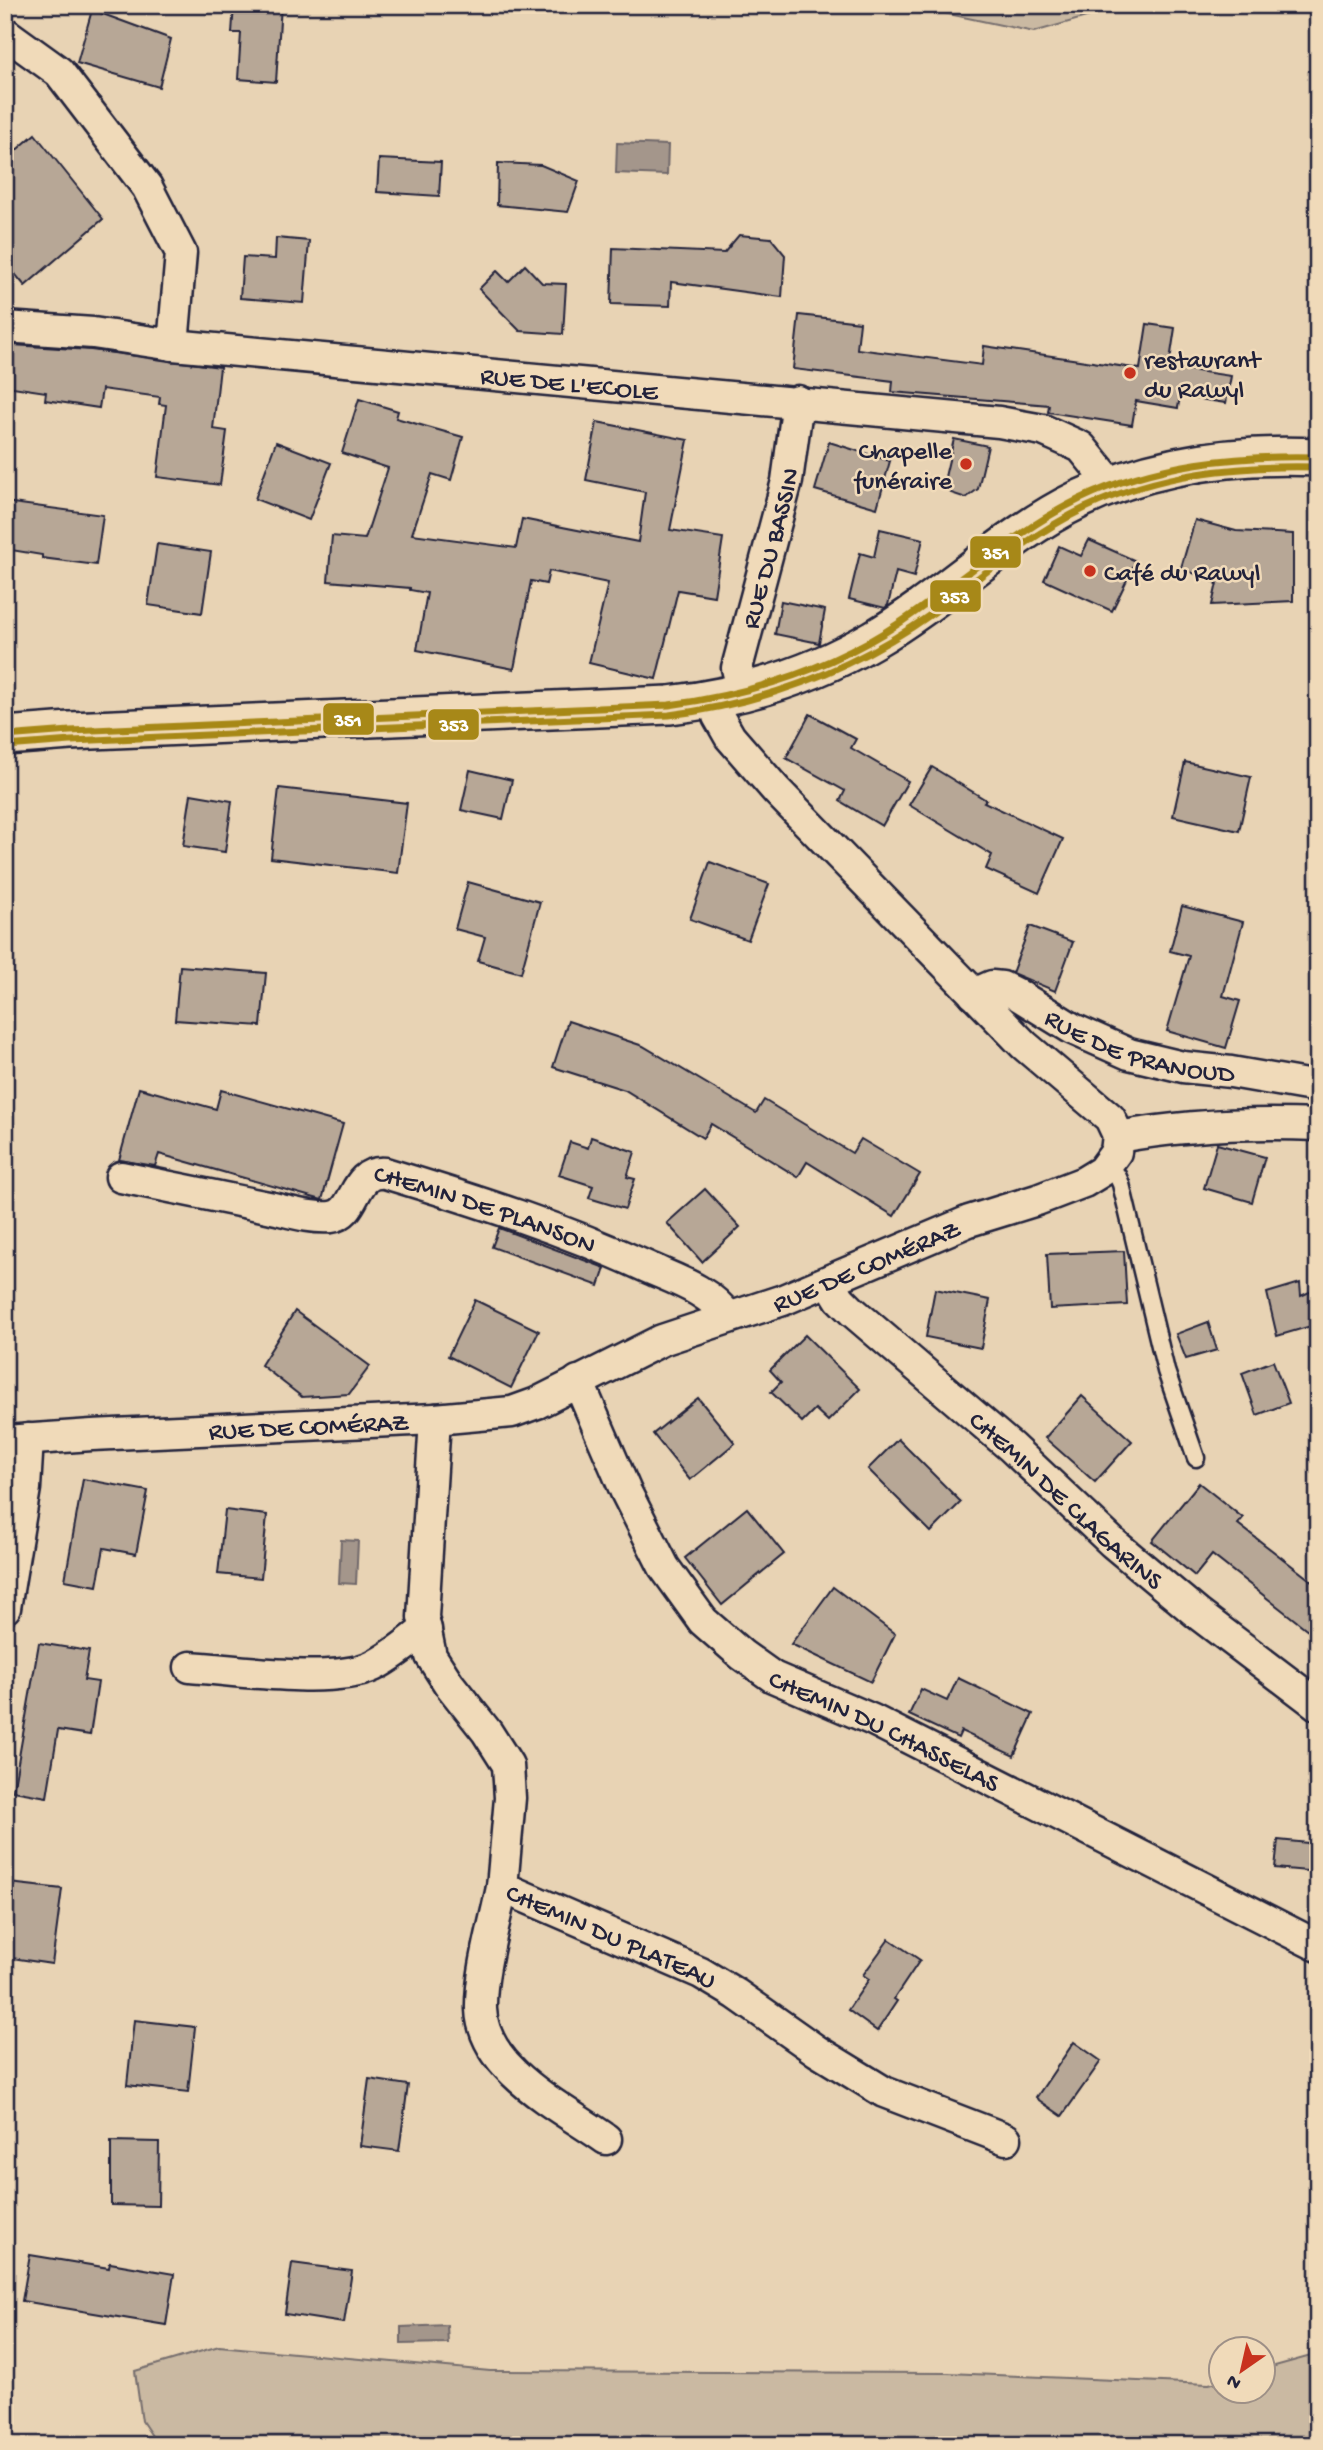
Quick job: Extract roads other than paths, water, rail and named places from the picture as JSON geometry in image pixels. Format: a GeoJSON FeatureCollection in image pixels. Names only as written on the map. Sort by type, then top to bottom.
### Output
{"type":"FeatureCollection","features":[{"type":"Feature","properties":{"kind":"street"},"geometry":{"type":"LineString","coordinates":[[5,33],[59,72],[147,187],[181,253],[173,345]]}},
{"type":"Feature","properties":{"kind":"street","name":"RUE DE L'ECOLE"},"geometry":{"type":"LineString","coordinates":[[5,327],[93,332],[173,345],[798,401],[999,422],[1043,430],[1081,447],[1112,485]]}},
{"type":"Feature","properties":{"kind":"street","name":"RUE DU BASSIN"},"geometry":{"type":"LineString","coordinates":[[729,697],[787,481],[798,401]]}},
{"type":"Feature","properties":{"kind":"street"},"geometry":{"type":"LineString","coordinates":[[5,736],[669,705],[729,697],[809,672],[875,638],[1042,520],[1112,485],[1142,474],[1229,457],[1318,457]]}},
{"type":"Feature","properties":{"kind":"street"},"geometry":{"type":"LineString","coordinates":[[729,697],[724,729],[750,762],[1039,1060],[1104,1112],[1113,1123],[1113,1151]]}},
{"type":"Feature","properties":{"kind":"street","name":"RUE DE PRANOUD"},"geometry":{"type":"LineString","coordinates":[[974,995],[992,986],[1002,988],[1095,1040],[1153,1060],[1318,1087]]}},
{"type":"Feature","properties":{"kind":"street","name":"RUE DE PRANOUD"},"geometry":{"type":"LineString","coordinates":[[1113,1151],[1181,1128],[1213,1125],[1318,1125]]}},
{"type":"Feature","properties":{"kind":"street","name":"RUE DE COMÉRAZ"},"geometry":{"type":"LineString","coordinates":[[17,1440],[435,1419],[512,1412],[537,1403],[662,1340],[783,1300],[969,1221],[1070,1189],[1093,1177],[1113,1151]]}},
{"type":"Feature","properties":{"kind":"street","name":"CHEMIN DE PLANSON"},"geometry":{"type":"LineString","coordinates":[[121,1177],[293,1212],[333,1217],[345,1209],[368,1176],[376,1172],[385,1173],[558,1228],[611,1250],[705,1294],[721,1307],[728,1317]]}},
{"type":"Feature","properties":{"kind":"street","name":"CHEMIN DE CLAGARINS"},"geometry":{"type":"LineString","coordinates":[[829,1281],[840,1299],[852,1311],[1011,1447],[1113,1543],[1198,1614],[1318,1705]]}},
{"type":"Feature","properties":{"kind":"street","name":"CHEMIN DU CHASSELAS"},"geometry":{"type":"LineString","coordinates":[[578,1381],[626,1492],[664,1567],[704,1621],[742,1655],[773,1677],[873,1720],[1318,1946]]}},
{"type":"Feature","properties":{"kind":"street","name":"CHEMIN DU PLATEAU"},"geometry":{"type":"LineString","coordinates":[[435,1419],[423,1617],[432,1656],[437,1665],[508,1765],[510,1798],[502,1887],[701,1973],[736,1994],[817,2051],[884,2092],[1006,2139]]}},
{"type":"Feature","properties":{"kind":"street"},"geometry":{"type":"LineString","coordinates":[[5,1608],[25,1488],[17,1440]]}},
{"type":"Feature","properties":{"kind":"street"},"geometry":{"type":"LineString","coordinates":[[190,1667],[302,1675],[350,1673],[371,1667],[395,1653],[426,1629]]}},
{"type":"Feature","properties":{"kind":"street"},"geometry":{"type":"LineString","coordinates":[[502,1887],[483,1985],[481,2010],[488,2043],[517,2077],[606,2139]]}},
{"type":"Feature","properties":{"kind":"lane"},"geometry":{"type":"LineString","coordinates":[[1113,1151],[1166,1371],[1196,1458]]}},
{"type":"Feature","properties":{"kind":"place","name":"restaurant du Rawyl"},"geometry":{"type":"Point","coordinates":[1130,373]}},
{"type":"Feature","properties":{"kind":"place","name":"Chapelle funéraire"},"geometry":{"type":"Point","coordinates":[966,464]}},
{"type":"Feature","properties":{"kind":"place","name":"Café du Rawyl"},"geometry":{"type":"Point","coordinates":[1090,571]}}]}
